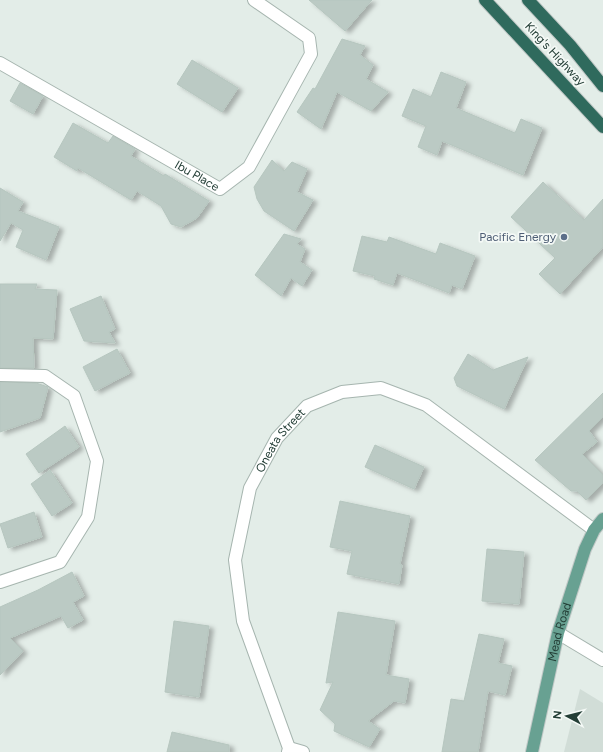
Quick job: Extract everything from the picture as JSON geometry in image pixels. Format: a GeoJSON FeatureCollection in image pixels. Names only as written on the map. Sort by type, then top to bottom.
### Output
{"type":"FeatureCollection","features":[{"type":"Feature","properties":{"kind":"highway","name":"King's Highway"},"geometry":{"type":"LineString","coordinates":[[485,0],[603,127]]}},
{"type":"Feature","properties":{"kind":"highway","name":"King's Highway"},"geometry":{"type":"LineString","coordinates":[[528,0],[570,45],[603,86]]}},
{"type":"Feature","properties":{"kind":"main road","name":"Mead Road"},"geometry":{"type":"LineString","coordinates":[[532,752],[558,633],[585,548],[594,530],[603,519]]}},
{"type":"Feature","properties":{"kind":"street","name":"Ibu Place"},"geometry":{"type":"LineString","coordinates":[[0,63],[220,189],[249,167],[311,54],[309,38],[254,0]]}},
{"type":"Feature","properties":{"kind":"street"},"geometry":{"type":"LineString","coordinates":[[0,375],[44,376],[74,396],[98,461],[88,517],[60,562],[0,582]]}},
{"type":"Feature","properties":{"kind":"street","name":"Oneata Street"},"geometry":{"type":"LineString","coordinates":[[288,750],[242,621],[235,560],[250,488],[277,438],[307,406],[342,392],[381,388],[426,405],[594,530]]}},
{"type":"Feature","properties":{"kind":"street"},"geometry":{"type":"LineString","coordinates":[[558,633],[603,660]]}},
{"type":"Feature","properties":{"kind":"street"},"geometry":{"type":"LineString","coordinates":[[288,750],[303,752]]}},
{"type":"Feature","properties":{"kind":"shaded area"},"geometry":{"type":"Polygon","coordinates":[[[580,689],[603,703],[603,752],[564,752],[580,689]]]}},
{"type":"Feature","properties":{"kind":"building"},"geometry":{"type":"Polygon","coordinates":[[[309,0],[372,0],[345,31],[309,0]]]}},
{"type":"Feature","properties":{"kind":"building"},"geometry":{"type":"Polygon","coordinates":[[[342,39],[365,46],[360,55],[373,65],[366,79],[388,92],[371,111],[337,92],[321,129],[297,112],[313,88],[315,89],[342,39]]]}},
{"type":"Feature","properties":{"kind":"building"},"geometry":{"type":"Polygon","coordinates":[[[192,60],[238,88],[222,112],[177,84],[192,60]]]}},
{"type":"Feature","properties":{"kind":"building"},"geometry":{"type":"Polygon","coordinates":[[[441,72],[466,82],[456,108],[515,133],[521,119],[542,128],[523,175],[442,141],[437,155],[418,147],[426,126],[402,116],[413,89],[431,97],[441,72]]]}},
{"type":"Feature","properties":{"kind":"building"},"geometry":{"type":"Polygon","coordinates":[[[20,83],[43,96],[33,114],[10,101],[20,83]]]}},
{"type":"Feature","properties":{"kind":"building"},"geometry":{"type":"Polygon","coordinates":[[[73,123],[108,143],[113,136],[135,149],[131,156],[164,176],[165,174],[209,201],[197,218],[181,227],[171,224],[161,206],[137,191],[131,200],[78,168],[77,171],[54,157],[73,123]]]}},
{"type":"Feature","properties":{"kind":"building"},"geometry":{"type":"Polygon","coordinates":[[[272,160],[284,171],[292,162],[307,169],[297,192],[313,200],[294,231],[264,211],[257,199],[254,187],[272,160]]]}},
{"type":"Feature","properties":{"kind":"building"},"geometry":{"type":"Polygon","coordinates":[[[543,182],[584,220],[603,199],[603,247],[560,294],[539,274],[555,258],[511,217],[543,182]]]}},
{"type":"Feature","properties":{"kind":"building"},"geometry":{"type":"Polygon","coordinates":[[[0,188],[23,202],[18,211],[59,227],[46,260],[16,247],[23,230],[11,223],[0,241],[0,188]]]}},
{"type":"Feature","properties":{"kind":"building"},"geometry":{"type":"Polygon","coordinates":[[[284,234],[301,239],[297,244],[305,249],[300,262],[312,270],[302,286],[291,278],[281,296],[255,275],[284,234]]]}},
{"type":"Feature","properties":{"kind":"building"},"geometry":{"type":"Polygon","coordinates":[[[362,236],[387,242],[389,237],[436,254],[440,243],[475,256],[462,289],[452,285],[449,293],[397,273],[393,285],[374,279],[375,276],[353,271],[362,236]]]}},
{"type":"Feature","properties":{"kind":"building"},"geometry":{"type":"Polygon","coordinates":[[[0,284],[37,284],[35,289],[57,290],[53,339],[33,338],[34,368],[0,368],[0,284]]]}},
{"type":"Feature","properties":{"kind":"building"},"geometry":{"type":"Polygon","coordinates":[[[101,296],[115,329],[109,332],[115,343],[84,341],[70,309],[101,296]]]}},
{"type":"Feature","properties":{"kind":"building"},"geometry":{"type":"Polygon","coordinates":[[[117,349],[130,373],[95,391],[83,367],[117,349]]]}},
{"type":"Feature","properties":{"kind":"building"},"geometry":{"type":"Polygon","coordinates":[[[468,354],[493,370],[528,357],[504,409],[457,386],[454,378],[468,354]]]}},
{"type":"Feature","properties":{"kind":"building"},"geometry":{"type":"Polygon","coordinates":[[[0,382],[36,383],[48,387],[40,418],[0,432],[0,382]]]}},
{"type":"Feature","properties":{"kind":"building"},"geometry":{"type":"Polygon","coordinates":[[[603,393],[603,417],[589,431],[597,442],[582,454],[603,475],[603,483],[586,500],[577,491],[571,491],[535,460],[603,393]]]}},
{"type":"Feature","properties":{"kind":"building"},"geometry":{"type":"Polygon","coordinates":[[[65,426],[79,447],[39,473],[26,454],[65,426]]]}},
{"type":"Feature","properties":{"kind":"building"},"geometry":{"type":"Polygon","coordinates":[[[375,445],[424,467],[414,489],[365,467],[375,445]]]}},
{"type":"Feature","properties":{"kind":"building"},"geometry":{"type":"Polygon","coordinates":[[[50,470],[72,503],[52,516],[31,484],[50,470]]]}},
{"type":"Feature","properties":{"kind":"building"},"geometry":{"type":"Polygon","coordinates":[[[340,501],[410,516],[400,564],[402,565],[399,584],[347,574],[352,551],[330,547],[340,501]]]}},
{"type":"Feature","properties":{"kind":"building"},"geometry":{"type":"Polygon","coordinates":[[[34,512],[42,537],[8,548],[0,524],[34,512]]]}},
{"type":"Feature","properties":{"kind":"building"},"geometry":{"type":"Polygon","coordinates":[[[487,549],[524,552],[519,604],[482,601],[487,549]]]}},
{"type":"Feature","properties":{"kind":"building"},"geometry":{"type":"Polygon","coordinates":[[[72,572],[84,596],[73,602],[83,620],[68,628],[61,616],[10,638],[23,651],[0,675],[0,607],[38,590],[72,572]]]}},
{"type":"Feature","properties":{"kind":"building"},"geometry":{"type":"Polygon","coordinates":[[[338,612],[395,621],[386,675],[409,679],[405,703],[394,701],[368,721],[380,729],[369,747],[334,731],[335,724],[320,710],[333,682],[326,683],[338,612]]]}},
{"type":"Feature","properties":{"kind":"building"},"geometry":{"type":"Polygon","coordinates":[[[174,621],[209,626],[199,697],[165,692],[174,621]]]}},
{"type":"Feature","properties":{"kind":"building"},"geometry":{"type":"Polygon","coordinates":[[[479,634],[504,639],[498,663],[512,666],[505,695],[488,691],[478,752],[442,752],[451,699],[464,701],[479,634]]]}},
{"type":"Feature","properties":{"kind":"building"},"geometry":{"type":"Polygon","coordinates":[[[172,732],[229,745],[229,752],[167,752],[172,732]]]}},
{"type":"Feature","properties":{"kind":"place","name":"Pacific Energy"},"geometry":{"type":"Point","coordinates":[564,237]}}]}
